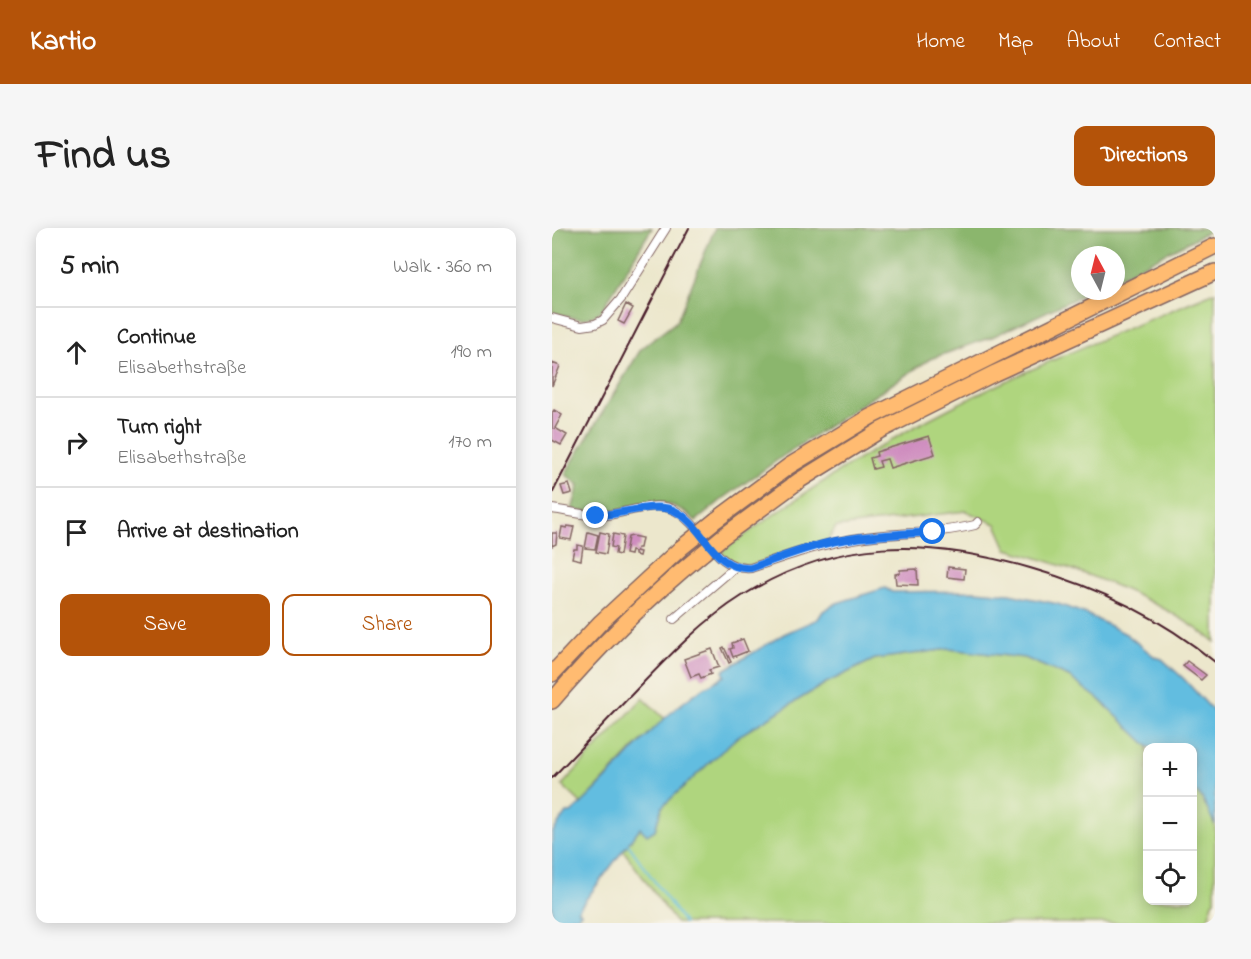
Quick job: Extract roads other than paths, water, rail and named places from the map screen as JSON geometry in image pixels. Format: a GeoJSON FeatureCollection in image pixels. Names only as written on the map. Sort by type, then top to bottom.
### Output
{"type":"FeatureCollection","features":[{"type":"Feature","properties":{"kind":"highway"},"geometry":{"type":"LineString","coordinates":[[552,674],[609,614],[681,548],[789,466],[912,394],[1215,246]]}},
{"type":"Feature","properties":{"kind":"highway"},"geometry":{"type":"LineString","coordinates":[[1053,327],[1215,254]]}},
{"type":"Feature","properties":{"kind":"highway"},"geometry":{"type":"LineString","coordinates":[[552,701],[633,615],[721,538],[800,480],[879,431],[985,378],[1215,272]]}},
{"type":"Feature","properties":{"kind":"highway"},"geometry":{"type":"LineString","coordinates":[[1149,302],[1215,279]]}},
{"type":"Feature","properties":{"kind":"street"},"geometry":{"type":"LineString","coordinates":[[552,318],[582,326],[595,324],[610,314],[666,228]]}},
{"type":"Feature","properties":{"kind":"street"},"geometry":{"type":"LineString","coordinates":[[552,509],[596,516],[620,514],[651,507],[670,509],[691,523],[726,564],[751,568],[800,550],[838,541],[943,531],[968,527],[978,522]]}},
{"type":"Feature","properties":{"kind":"street"},"geometry":{"type":"LineString","coordinates":[[674,620],[735,567]]}},
{"type":"Feature","properties":{"kind":"water"},"geometry":{"type":"Polygon","coordinates":[[[885,588],[892,592],[976,591],[1009,594],[1058,604],[1086,614],[1126,634],[1155,657],[1162,659],[1215,713],[1215,825],[1202,798],[1197,793],[1197,743],[1145,743],[1100,700],[1069,677],[1025,658],[949,649],[875,659],[826,683],[737,737],[662,807],[655,830],[647,835],[640,828],[578,910],[581,913],[576,919],[572,916],[567,923],[552,923],[552,833],[566,813],[571,813],[586,799],[673,711],[698,692],[725,676],[723,671],[784,634],[818,619],[823,611],[837,603],[885,588]]]}},
{"type":"Feature","properties":{"kind":"waterway"},"geometry":{"type":"LineString","coordinates":[[628,844],[684,923]]}},
{"type":"Feature","properties":{"kind":"railway"},"geometry":{"type":"LineString","coordinates":[[552,494],[689,228]]}},
{"type":"Feature","properties":{"kind":"railway"},"geometry":{"type":"LineString","coordinates":[[552,778],[661,664],[713,616],[742,596],[777,577],[812,563],[847,553],[918,548],[954,551],[1030,568],[1080,584],[1127,605],[1172,631],[1215,662]]}}]}
